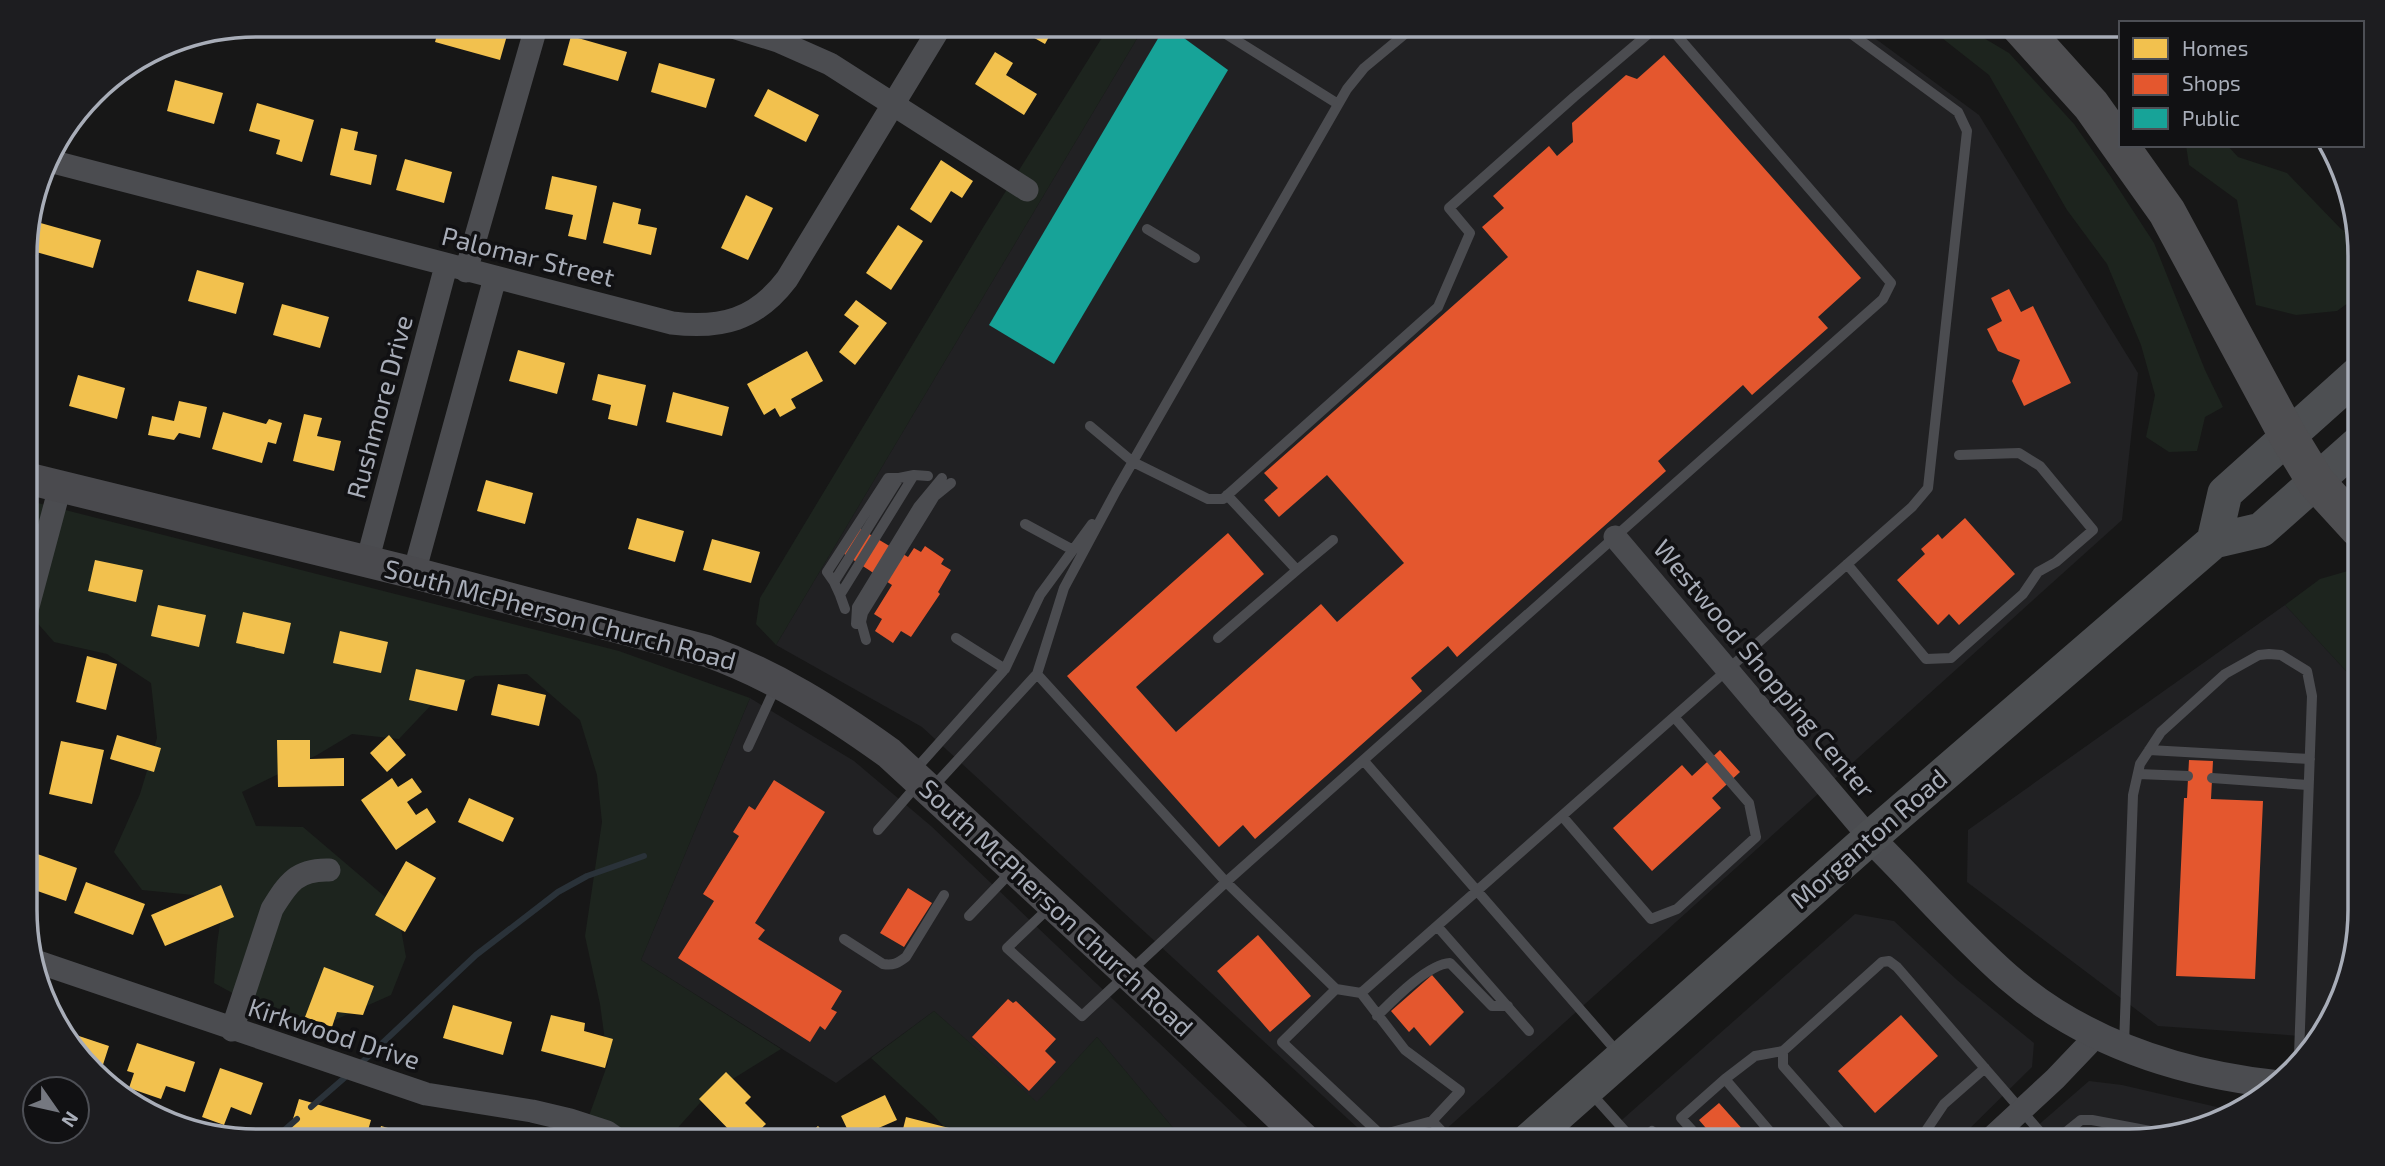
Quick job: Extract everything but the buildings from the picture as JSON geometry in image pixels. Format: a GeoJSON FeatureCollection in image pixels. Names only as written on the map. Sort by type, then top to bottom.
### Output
{"type":"FeatureCollection","features":[{"type":"Feature","properties":{"kind":"highway"},"geometry":{"type":"LineString","coordinates":[[2030,37],[2091,105],[2119,144]]}},
{"type":"Feature","properties":{"kind":"highway"},"geometry":{"type":"LineString","coordinates":[[2121,147],[2167,212],[2288,436],[2316,482],[2348,518]]}},
{"type":"Feature","properties":{"kind":"main road"},"geometry":{"type":"LineString","coordinates":[[2214,541],[2225,493],[2348,383]]}},
{"type":"Feature","properties":{"kind":"main road","name":"Morganton Road"},"geometry":{"type":"LineString","coordinates":[[1546,1129],[1587,1089],[1870,838],[2214,541],[2261,530],[2348,453]]}},
{"type":"Feature","properties":{"kind":"main road","name":"South McPherson Church Road"},"geometry":{"type":"LineString","coordinates":[[37,481],[414,573],[707,651],[744,664],[846,722],[889,753],[1293,1129]]}},
{"type":"Feature","properties":{"kind":"street","name":"Rushmore Drive"},"geometry":{"type":"LineString","coordinates":[[367,562],[456,268],[533,37]]}},
{"type":"Feature","properties":{"kind":"street"},"geometry":{"type":"LineString","coordinates":[[766,37],[830,64],[1027,190]]}},
{"type":"Feature","properties":{"kind":"street","name":"Palomar Street"},"geometry":{"type":"LineString","coordinates":[[57,163],[495,278],[672,323],[698,326],[736,319],[759,307],[787,279],[934,37]]}},
{"type":"Feature","properties":{"kind":"street"},"geometry":{"type":"LineString","coordinates":[[414,573],[495,278]]}},
{"type":"Feature","properties":{"kind":"street"},"geometry":{"type":"LineString","coordinates":[[37,573],[60,487]]}},
{"type":"Feature","properties":{"kind":"street","name":"Westwood Shopping Center"},"geometry":{"type":"LineString","coordinates":[[1615,537],[1870,838]]}},
{"type":"Feature","properties":{"kind":"street"},"geometry":{"type":"LineString","coordinates":[[1870,838],[1920,887],[1962,934],[2009,978],[2067,1019],[2123,1048],[2193,1070],[2265,1082]]}},
{"type":"Feature","properties":{"kind":"street"},"geometry":{"type":"LineString","coordinates":[[232,1030],[272,909],[282,893],[305,872],[329,870]]}},
{"type":"Feature","properties":{"kind":"street","name":"Kirkwood Drive"},"geometry":{"type":"LineString","coordinates":[[43,964],[426,1094],[545,1114],[597,1129]]}},
{"type":"Feature","properties":{"kind":"street"},"geometry":{"type":"LineString","coordinates":[[2001,1129],[2096,1036]]}},
{"type":"Feature","properties":{"kind":"lane"},"geometry":{"type":"LineString","coordinates":[[1231,37],[1338,104]]}},
{"type":"Feature","properties":{"kind":"lane"},"geometry":{"type":"LineString","coordinates":[[920,782],[1037,674],[1064,588],[1116,491],[1347,89],[1364,68],[1401,37]]}},
{"type":"Feature","properties":{"kind":"lane"},"geometry":{"type":"LineString","coordinates":[[1090,426],[1133,462],[1208,499],[1223,499],[1438,307],[1470,233],[1450,208],[1645,37]]}},
{"type":"Feature","properties":{"kind":"lane"},"geometry":{"type":"LineString","coordinates":[[1053,904],[1007,948],[1082,1016],[1126,972],[1226,882],[1883,299],[1891,283],[1678,37]]}},
{"type":"Feature","properties":{"kind":"lane"},"geometry":{"type":"LineString","coordinates":[[1361,993],[1728,671],[1912,507],[1928,488],[1967,131],[1958,112],[1856,37]]}},
{"type":"Feature","properties":{"kind":"lane"},"geometry":{"type":"LineString","coordinates":[[1147,229],[1195,258]]}},
{"type":"Feature","properties":{"kind":"lane"},"geometry":{"type":"LineString","coordinates":[[1847,564],[1926,659],[1951,658],[2024,594],[2038,572],[2056,562],[2093,530],[2039,466],[2020,453],[1959,456]]}},
{"type":"Feature","properties":{"kind":"lane"},"geometry":{"type":"LineString","coordinates":[[840,595],[914,475]]}},
{"type":"Feature","properties":{"kind":"lane"},"geometry":{"type":"LineString","coordinates":[[845,609],[834,582],[900,478],[928,476]]}},
{"type":"Feature","properties":{"kind":"lane"},"geometry":{"type":"LineString","coordinates":[[857,631],[857,607],[918,507],[946,480],[863,613],[861,622],[866,640]]}},
{"type":"Feature","properties":{"kind":"lane"},"geometry":{"type":"LineString","coordinates":[[878,830],[920,782],[1004,669],[1040,596],[1116,491]]}},
{"type":"Feature","properties":{"kind":"lane"},"geometry":{"type":"LineString","coordinates":[[1227,495],[1297,570]]}},
{"type":"Feature","properties":{"kind":"lane"},"geometry":{"type":"LineString","coordinates":[[1025,524],[1073,550]]}},
{"type":"Feature","properties":{"kind":"lane"},"geometry":{"type":"LineString","coordinates":[[1218,638],[1333,540]]}},
{"type":"Feature","properties":{"kind":"lane"},"geometry":{"type":"LineString","coordinates":[[956,638],[1004,669]]}},
{"type":"Feature","properties":{"kind":"lane"},"geometry":{"type":"LineString","coordinates":[[2123,1048],[2133,795],[2140,764],[2161,733],[2225,674],[2259,655],[2269,654],[2281,655],[2307,671],[2312,696],[2299,1048]]}},
{"type":"Feature","properties":{"kind":"lane"},"geometry":{"type":"LineString","coordinates":[[1037,674],[1226,882],[1336,989],[1361,993],[1405,1050],[1461,1091],[1432,1121],[1403,1129]]}},
{"type":"Feature","properties":{"kind":"lane"},"geometry":{"type":"LineString","coordinates":[[748,747],[778,682]]}},
{"type":"Feature","properties":{"kind":"lane"},"geometry":{"type":"LineString","coordinates":[[1563,816],[1651,919],[1677,909],[1756,837],[1749,803],[1675,718]]}},
{"type":"Feature","properties":{"kind":"lane"},"geometry":{"type":"LineString","coordinates":[[2150,750],[2310,760]]}},
{"type":"Feature","properties":{"kind":"lane"},"geometry":{"type":"LineString","coordinates":[[1364,761],[1622,1058]]}},
{"type":"Feature","properties":{"kind":"lane"},"geometry":{"type":"LineString","coordinates":[[2138,774],[2188,776]]}},
{"type":"Feature","properties":{"kind":"lane"},"geometry":{"type":"LineString","coordinates":[[2212,778],[2308,785]]}},
{"type":"Feature","properties":{"kind":"lane"},"geometry":{"type":"LineString","coordinates":[[969,916],[1014,869]]}},
{"type":"Feature","properties":{"kind":"lane"},"geometry":{"type":"LineString","coordinates":[[844,939],[883,964],[898,963],[906,957],[944,895]]}},
{"type":"Feature","properties":{"kind":"lane"},"geometry":{"type":"LineString","coordinates":[[1437,926],[1529,1031]]}},
{"type":"Feature","properties":{"kind":"lane"},"geometry":{"type":"LineString","coordinates":[[1691,1129],[1681,1118],[1725,1079],[1755,1056],[1783,1051],[1882,962],[1889,961],[1898,967],[2038,1129]]}},
{"type":"Feature","properties":{"kind":"lane"},"geometry":{"type":"LineString","coordinates":[[1377,1016],[1440,963],[1450,963],[1492,1006],[1508,1006]]}},
{"type":"Feature","properties":{"kind":"lane"},"geometry":{"type":"LineString","coordinates":[[1336,989],[1282,1042],[1375,1129]]}},
{"type":"Feature","properties":{"kind":"lane"},"geometry":{"type":"LineString","coordinates":[[1783,1051],[1783,1066],[1838,1129]]}},
{"type":"Feature","properties":{"kind":"lane"},"geometry":{"type":"LineString","coordinates":[[1927,1129],[1944,1104],[1985,1068]]}},
{"type":"Feature","properties":{"kind":"lane"},"geometry":{"type":"LineString","coordinates":[[1725,1079],[1768,1129]]}},
{"type":"Feature","properties":{"kind":"lane"},"geometry":{"type":"LineString","coordinates":[[1587,1089],[1623,1129]]}},
{"type":"Feature","properties":{"kind":"lane"},"geometry":{"type":"LineString","coordinates":[[2070,1129],[2081,1120],[2140,1129]]}},
{"type":"Feature","properties":{"kind":"lane"},"geometry":{"type":"LineString","coordinates":[[1432,1121],[1440,1129]]}},
{"type":"Feature","properties":{"kind":"shaded area"},"geometry":{"type":"Polygon","coordinates":[[[1102,37],[1138,37],[776,645],[756,624],[760,598],[984,226],[1102,37]]]}},
{"type":"Feature","properties":{"kind":"shaded area"},"geometry":{"type":"Polygon","coordinates":[[[1138,37],[1873,37],[1979,115],[2138,373],[2122,520],[1446,1129],[1359,1129],[922,727],[776,645],[1138,37]]]}},
{"type":"Feature","properties":{"kind":"shaded area"},"geometry":{"type":"Polygon","coordinates":[[[1982,37],[2009,53],[2074,124],[2154,243],[2205,370],[2223,407],[2205,417],[2197,451],[2169,452],[2146,437],[2155,395],[2141,345],[2107,264],[2067,210],[1989,75],[1942,38],[1982,37]]]}},
{"type":"Feature","properties":{"kind":"shaded area"},"geometry":{"type":"Polygon","coordinates":[[[2186,147],[2229,147],[2238,157],[2287,173],[2346,232],[2348,303],[2337,311],[2296,315],[2256,305],[2237,200],[2189,165],[2186,147]]]}},
{"type":"Feature","properties":{"kind":"shaded area"},"geometry":{"type":"Polygon","coordinates":[[[37,503],[619,651],[750,698],[641,960],[781,1049],[707,1095],[677,1129],[584,1129],[608,1063],[600,1004],[585,936],[602,822],[597,775],[580,720],[527,674],[475,676],[434,702],[399,739],[352,734],[317,755],[242,792],[256,826],[303,827],[397,907],[406,957],[391,995],[328,1023],[271,1014],[214,983],[222,911],[193,895],[142,890],[114,852],[140,794],[157,738],[151,683],[107,654],[54,642],[37,623],[37,503]]]}},
{"type":"Feature","properties":{"kind":"shaded area"},"geometry":{"type":"Polygon","coordinates":[[[2348,571],[2348,673],[2285,605],[2320,579],[2348,571]]]}},
{"type":"Feature","properties":{"kind":"shaded area"},"geometry":{"type":"Polygon","coordinates":[[[2285,605],[2348,673],[2346,939],[2337,981],[2326,1007],[2308,1036],[2158,1026],[1967,882],[1968,830],[2285,605]]]}},
{"type":"Feature","properties":{"kind":"shaded area"},"geometry":{"type":"Polygon","coordinates":[[[750,698],[854,761],[931,826],[1249,1129],[1174,1129],[1097,1037],[1037,1103],[934,1011],[836,1083],[641,960],[750,698]]]}},
{"type":"Feature","properties":{"kind":"shaded area"},"geometry":{"type":"Polygon","coordinates":[[[1855,914],[1894,921],[1957,980],[2034,1043],[2032,1067],[1969,1129],[1612,1129],[1855,914]]]}},
{"type":"Feature","properties":{"kind":"shaded area"},"geometry":{"type":"Polygon","coordinates":[[[934,1011],[1037,1102],[1097,1037],[1174,1129],[946,1129],[871,1058],[934,1011]]]}},
{"type":"Feature","properties":{"kind":"shaded area"},"geometry":{"type":"Polygon","coordinates":[[[2089,1081],[2122,1085],[2223,1108],[2200,1118],[2144,1129],[2034,1129],[2089,1081]]]}},
{"type":"Feature","properties":{"kind":"waterway"},"geometry":{"type":"LineString","coordinates":[[358,1066],[476,955],[558,892],[587,876],[644,856]]}},
{"type":"Feature","properties":{"kind":"waterway"},"geometry":{"type":"LineString","coordinates":[[311,1107],[350,1073]]}},
{"type":"Feature","properties":{"kind":"waterway"},"geometry":{"type":"LineString","coordinates":[[286,1129],[297,1119]]}}]}
